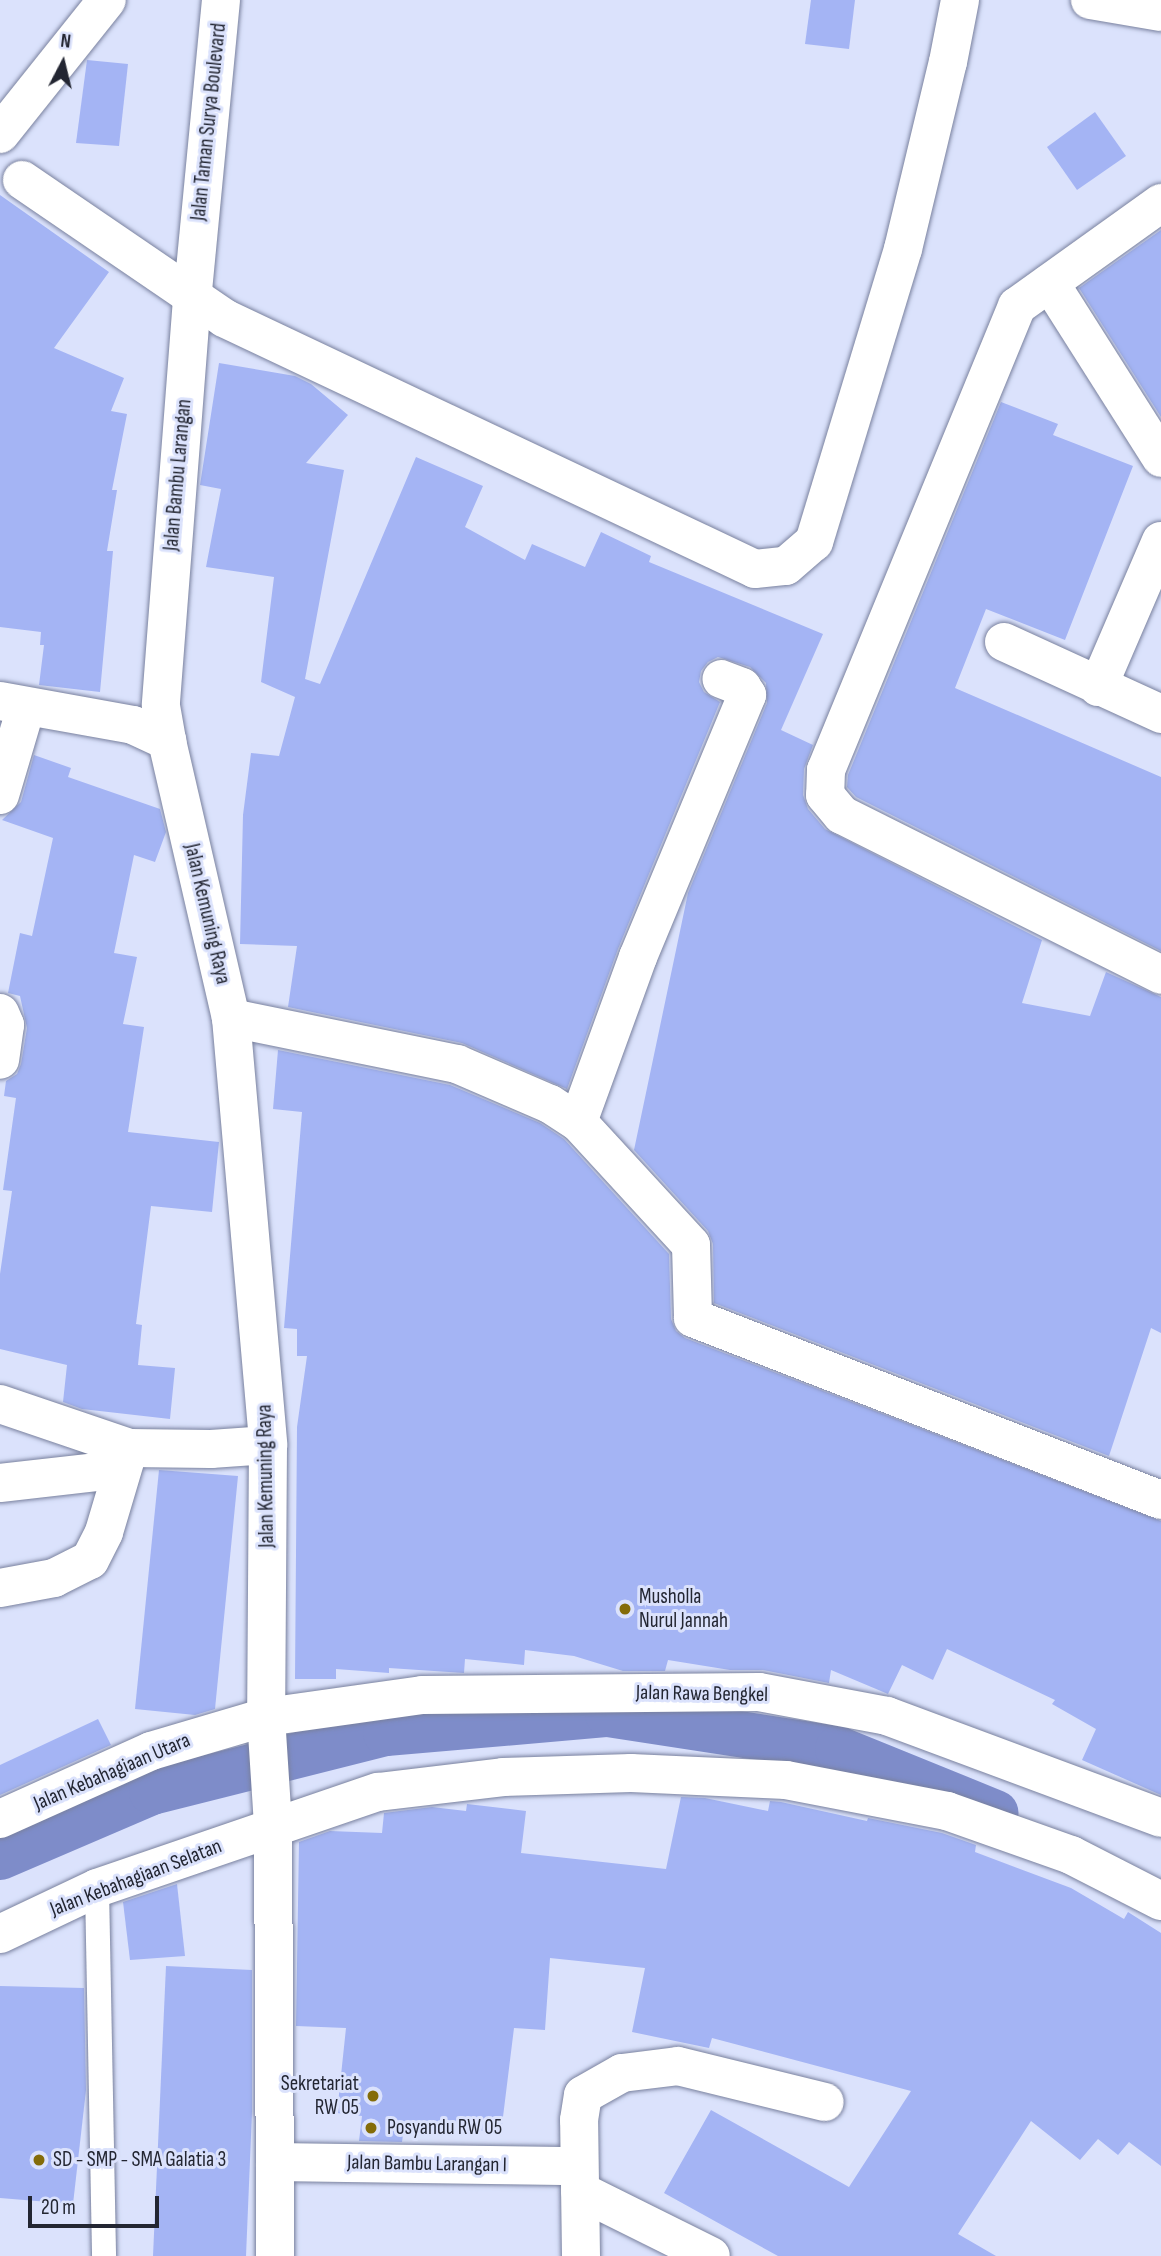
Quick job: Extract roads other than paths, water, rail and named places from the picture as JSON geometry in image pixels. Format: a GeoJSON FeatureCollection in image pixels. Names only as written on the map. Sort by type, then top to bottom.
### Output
{"type":"FeatureCollection","features":[{"type":"Feature","properties":{"kind":"street"},"geometry":{"type":"LineString","coordinates":[[0,134],[107,0]]}},
{"type":"Feature","properties":{"kind":"street","name":"Jalan Taman Surya Boulevard"},"geometry":{"type":"LineString","coordinates":[[198,244],[221,0]]}},
{"type":"Feature","properties":{"kind":"street"},"geometry":{"type":"LineString","coordinates":[[22,180],[192,299],[224,318],[755,569],[786,566],[814,542],[904,249],[960,0]]}},
{"type":"Feature","properties":{"kind":"street"},"geometry":{"type":"LineString","coordinates":[[1090,0],[1161,12]]}},
{"type":"Feature","properties":{"kind":"street"},"geometry":{"type":"LineString","coordinates":[[1161,203],[1017,306],[826,770],[825,795],[842,815],[1161,975]]}},
{"type":"Feature","properties":{"kind":"street","name":"Jalan Bambu Larangan"},"geometry":{"type":"LineString","coordinates":[[163,710],[198,244]]}},
{"type":"Feature","properties":{"kind":"street"},"geometry":{"type":"LineString","coordinates":[[1050,283],[1161,458]]}},
{"type":"Feature","properties":{"kind":"street"},"geometry":{"type":"LineString","coordinates":[[1098,687],[1161,541]]}},
{"type":"Feature","properties":{"kind":"street"},"geometry":{"type":"LineString","coordinates":[[1004,642],[1161,714]]}},
{"type":"Feature","properties":{"kind":"street"},"geometry":{"type":"LineString","coordinates":[[578,1122],[638,957],[747,695],[742,687],[722,679]]}},
{"type":"Feature","properties":{"kind":"street"},"geometry":{"type":"LineString","coordinates":[[0,795],[13,704],[133,725],[163,710]]}},
{"type":"Feature","properties":{"kind":"street"},"geometry":{"type":"LineString","coordinates":[[96,718],[130,712],[146,704],[163,710]]}},
{"type":"Feature","properties":{"kind":"street","name":"Jalan Kemuning Raya"},"geometry":{"type":"LineString","coordinates":[[163,710],[231,1018],[268,1445],[266,1724],[272,1812],[275,2256]]}},
{"type":"Feature","properties":{"kind":"street"},"geometry":{"type":"LineString","coordinates":[[0,1013],[5,1025],[0,1060]]}},
{"type":"Feature","properties":{"kind":"street"},"geometry":{"type":"LineString","coordinates":[[231,1018],[457,1064],[550,1104],[578,1122],[691,1245],[693,1318],[1161,1500]]}},
{"type":"Feature","properties":{"kind":"street"},"geometry":{"type":"LineString","coordinates":[[0,1404],[125,1459]]}},
{"type":"Feature","properties":{"kind":"street"},"geometry":{"type":"LineString","coordinates":[[0,1483],[125,1459],[268,1445]]}},
{"type":"Feature","properties":{"kind":"street"},"geometry":{"type":"LineString","coordinates":[[0,1588],[54,1578],[90,1560],[104,1532],[125,1459]]}},
{"type":"Feature","properties":{"kind":"street","name":"Jalan Rawa Bengkel"},"geometry":{"type":"LineString","coordinates":[[266,1724],[422,1695],[759,1692],[887,1716],[1161,1818]]}},
{"type":"Feature","properties":{"kind":"street","name":"Jalan Kebahagiaan Utara"},"geometry":{"type":"LineString","coordinates":[[0,1819],[151,1751],[266,1724]]}},
{"type":"Feature","properties":{"kind":"street"},"geometry":{"type":"LineString","coordinates":[[272,1812],[378,1792],[503,1777],[631,1773],[786,1780],[947,1811],[1071,1855],[1161,1901]]}},
{"type":"Feature","properties":{"kind":"street","name":"Jalan Kebahagiaan Selatan"},"geometry":{"type":"LineString","coordinates":[[0,1934],[97,1888],[272,1812]]}},
{"type":"Feature","properties":{"kind":"street"},"geometry":{"type":"LineString","coordinates":[[580,2256],[579,2120],[583,2095],[622,2073],[678,2066],[825,2102]]}},
{"type":"Feature","properties":{"kind":"street","name":"Jalan Bambu Larangan I"},"geometry":{"type":"LineString","coordinates":[[275,2162],[579,2178]]}},
{"type":"Feature","properties":{"kind":"street"},"geometry":{"type":"LineString","coordinates":[[579,2178],[711,2256]]}},
{"type":"Feature","properties":{"kind":"lane"},"geometry":{"type":"LineString","coordinates":[[97,1888],[104,2256]]}},
{"type":"Feature","properties":{"kind":"waterway"},"geometry":{"type":"LineString","coordinates":[[0,1857],[152,1792],[386,1733],[608,1714],[838,1749],[996,1813]]}},
{"type":"Feature","properties":{"kind":"place","name":"Musholla Nurul Jannah"},"geometry":{"type":"Point","coordinates":[625,1609]}},
{"type":"Feature","properties":{"kind":"place","name":"Sekretariat RW 05"},"geometry":{"type":"Point","coordinates":[373,2096]}},
{"type":"Feature","properties":{"kind":"place","name":"Posyandu RW 05"},"geometry":{"type":"Point","coordinates":[371,2128]}},
{"type":"Feature","properties":{"kind":"place","name":"SD - SMP - SMA Galatia 3"},"geometry":{"type":"Point","coordinates":[39,2160]}}]}
